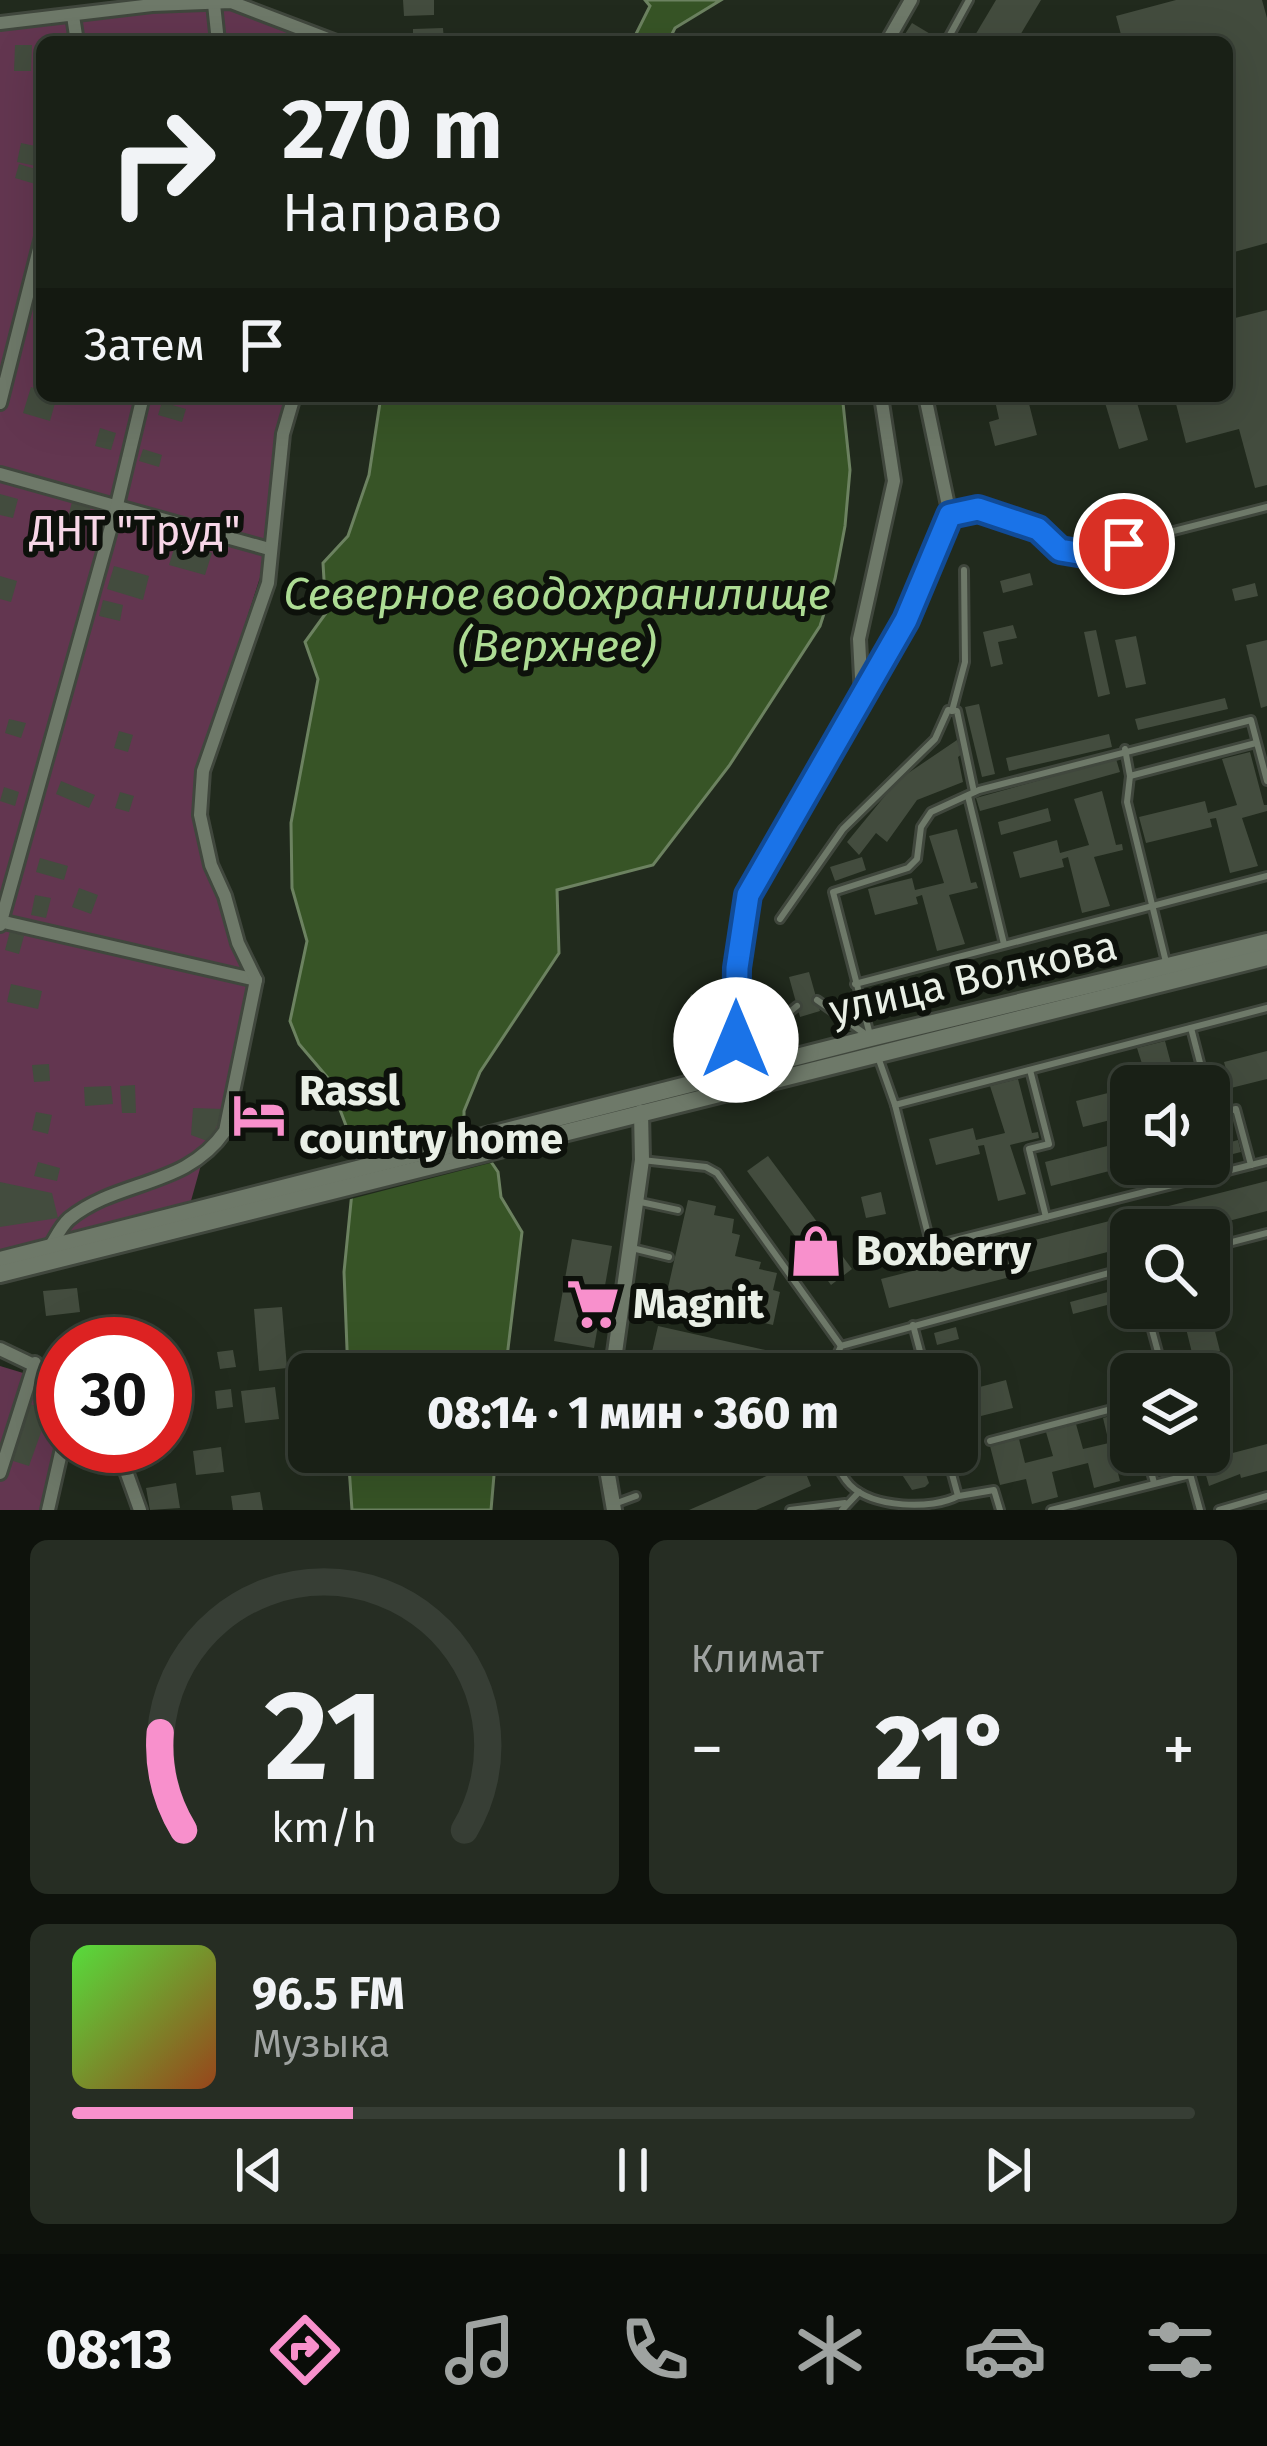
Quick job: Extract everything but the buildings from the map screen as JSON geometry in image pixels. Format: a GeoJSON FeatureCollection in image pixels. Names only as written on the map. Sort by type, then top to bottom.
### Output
{"type":"FeatureCollection","features":[{"type":"Feature","properties":{"kind":"main road","name":"улица Волкова"},"geometry":{"type":"LineString","coordinates":[[570,1123],[641,1112],[1267,942]]}},
{"type":"Feature","properties":{"kind":"main road","name":"улица Волкова"},"geometry":{"type":"LineString","coordinates":[[209,1216],[570,1123],[738,1074],[1267,957]]}},
{"type":"Feature","properties":{"kind":"main road"},"geometry":{"type":"LineString","coordinates":[[0,1260],[209,1216]]}},
{"type":"Feature","properties":{"kind":"main road"},"geometry":{"type":"LineString","coordinates":[[0,1274],[209,1216]]}},
{"type":"Feature","properties":{"kind":"street"},"geometry":{"type":"LineString","coordinates":[[890,36],[911,0]]}},
{"type":"Feature","properties":{"kind":"street"},"geometry":{"type":"LineString","coordinates":[[0,23],[152,4],[231,2],[320,36]]}},
{"type":"Feature","properties":{"kind":"street"},"geometry":{"type":"LineString","coordinates":[[214,4],[217,36]]}},
{"type":"Feature","properties":{"kind":"street"},"geometry":{"type":"LineString","coordinates":[[73,16],[75,36]]}},
{"type":"Feature","properties":{"kind":"street"},"geometry":{"type":"LineString","coordinates":[[0,403],[36,260]]}},
{"type":"Feature","properties":{"kind":"street"},"geometry":{"type":"LineString","coordinates":[[142,402],[0,922],[256,980]]}},
{"type":"Feature","properties":{"kind":"street"},"geometry":{"type":"LineString","coordinates":[[47,1251],[64,1223],[84,1208],[192,1166],[212,1151],[225,1131],[256,980],[211,865],[200,815],[203,771],[268,583],[283,434],[291,402]]}},
{"type":"Feature","properties":{"kind":"street"},"geometry":{"type":"LineString","coordinates":[[862,698],[859,639],[894,481],[882,402]]}},
{"type":"Feature","properties":{"kind":"street"},"geometry":{"type":"LineString","coordinates":[[738,1074],[737,968],[748,895],[906,620],[950,515],[926,402]]}},
{"type":"Feature","properties":{"kind":"street"},"geometry":{"type":"LineString","coordinates":[[0,474],[269,549]]}},
{"type":"Feature","properties":{"kind":"street"},"geometry":{"type":"LineString","coordinates":[[615,1353],[642,1160],[641,1112]]}},
{"type":"Feature","properties":{"kind":"street"},"geometry":{"type":"LineString","coordinates":[[0,1349],[35,1363],[0,1473]]}},
{"type":"Feature","properties":{"kind":"street"},"geometry":{"type":"LineString","coordinates":[[48,1510],[56,1473]]}},
{"type":"Feature","properties":{"kind":"street"},"geometry":{"type":"LineString","coordinates":[[127,1473],[140,1510]]}},
{"type":"Feature","properties":{"kind":"street"},"geometry":{"type":"LineString","coordinates":[[607,1473],[613,1508]]}},
{"type":"Feature","properties":{"kind":"lane"},"geometry":{"type":"LineString","coordinates":[[949,36],[969,0]]}},
{"type":"Feature","properties":{"kind":"lane"},"geometry":{"type":"LineString","coordinates":[[950,515],[978,509],[1038,529],[1060,550],[1084,554],[1267,507]]}},
{"type":"Feature","properties":{"kind":"lane"},"geometry":{"type":"LineString","coordinates":[[952,710],[965,662],[964,571]]}},
{"type":"Feature","properties":{"kind":"lane"},"geometry":{"type":"LineString","coordinates":[[780,919],[843,829],[934,739],[952,710],[957,711],[1004,944]]}},
{"type":"Feature","properties":{"kind":"lane"},"geometry":{"type":"LineString","coordinates":[[932,1246],[833,892],[908,868],[917,860],[921,827],[931,812],[971,793],[1125,749],[1250,720],[1267,781]]}},
{"type":"Feature","properties":{"kind":"lane"},"geometry":{"type":"LineString","coordinates":[[1130,776],[1256,742]]}},
{"type":"Feature","properties":{"kind":"lane"},"geometry":{"type":"LineString","coordinates":[[1125,749],[1130,776],[1127,802],[1167,968]]}},
{"type":"Feature","properties":{"kind":"lane"},"geometry":{"type":"LineString","coordinates":[[855,984],[1267,876]]}},
{"type":"Feature","properties":{"kind":"lane"},"geometry":{"type":"LineString","coordinates":[[817,1000],[874,1045]]}},
{"type":"Feature","properties":{"kind":"lane"},"geometry":{"type":"LineString","coordinates":[[738,1074],[759,1037],[797,1006]]}},
{"type":"Feature","properties":{"kind":"lane"},"geometry":{"type":"LineString","coordinates":[[895,1105],[1267,1008]]}},
{"type":"Feature","properties":{"kind":"lane"},"geometry":{"type":"LineString","coordinates":[[1191,1028],[1201,1065]]}},
{"type":"Feature","properties":{"kind":"lane"},"geometry":{"type":"LineString","coordinates":[[1030,1070],[1049,1144],[1029,1150],[1046,1216]]}},
{"type":"Feature","properties":{"kind":"lane"},"geometry":{"type":"LineString","coordinates":[[1230,1111],[1236,1109],[1251,1165]]}},
{"type":"Feature","properties":{"kind":"lane"},"geometry":{"type":"LineString","coordinates":[[642,1160],[706,1167],[717,1173],[842,1346]]}},
{"type":"Feature","properties":{"kind":"lane"},"geometry":{"type":"LineString","coordinates":[[888,1257],[1267,1161]]}},
{"type":"Feature","properties":{"kind":"lane"},"geometry":{"type":"LineString","coordinates":[[637,1201],[678,1210]]}},
{"type":"Feature","properties":{"kind":"lane"},"geometry":{"type":"LineString","coordinates":[[1230,1243],[1267,1233]]}},
{"type":"Feature","properties":{"kind":"lane"},"geometry":{"type":"LineString","coordinates":[[630,1248],[669,1257]]}},
{"type":"Feature","properties":{"kind":"lane"},"geometry":{"type":"LineString","coordinates":[[838,1353],[842,1346],[912,1324],[1110,1273]]}},
{"type":"Feature","properties":{"kind":"lane"},"geometry":{"type":"LineString","coordinates":[[912,1324],[920,1353]]}},
{"type":"Feature","properties":{"kind":"lane"},"geometry":{"type":"LineString","coordinates":[[990,1441],[1110,1410]]}},
{"type":"Feature","properties":{"kind":"lane"},"geometry":{"type":"LineString","coordinates":[[842,1473],[860,1492],[925,1509],[958,1496],[994,1490],[1000,1510]]}},
{"type":"Feature","properties":{"kind":"lane"},"geometry":{"type":"LineString","coordinates":[[952,1473],[958,1496]]}},
{"type":"Feature","properties":{"kind":"lane"},"geometry":{"type":"LineString","coordinates":[[1151,1473],[1154,1484]]}},
{"type":"Feature","properties":{"kind":"lane"},"geometry":{"type":"LineString","coordinates":[[1051,1510],[1190,1474],[1200,1510]]}},
{"type":"Feature","properties":{"kind":"lane"},"geometry":{"type":"LineString","coordinates":[[790,1510],[843,1507],[860,1492]]}},
{"type":"Feature","properties":{"kind":"lane"},"geometry":{"type":"LineString","coordinates":[[613,1508],[636,1496]]}},
{"type":"Feature","properties":{"kind":"lane"},"geometry":{"type":"LineString","coordinates":[[1219,1510],[1267,1496]]}},
{"type":"Feature","properties":{"kind":"green space","name":"ДНТ \"Труд\""},"geometry":{"type":"Polygon","coordinates":[[[249,7],[329,36],[36,36],[36,402],[292,402],[265,562],[194,783],[248,979],[227,1111],[201,1165],[189,1208],[0,1256],[0,26],[136,10],[249,7]]]}},
{"type":"Feature","properties":{"kind":"green space"},"geometry":{"type":"Polygon","coordinates":[[[0,1366],[36,1377],[36,1473],[50,1473],[42,1510],[0,1510],[0,1366]]]}},
{"type":"Feature","properties":{"kind":"water"},"geometry":{"type":"Polygon","coordinates":[[[645,0],[721,0],[675,28],[671,36],[635,36],[650,6],[645,0]]]}},
{"type":"Feature","properties":{"kind":"water","name":"Северное водохранилище (Верхнее)"},"geometry":{"type":"Polygon","coordinates":[[[380,402],[843,403],[850,470],[845,526],[820,626],[729,766],[653,865],[557,890],[559,953],[480,1072],[464,1111],[464,1122],[498,1172],[501,1197],[522,1232],[508,1353],[347,1353],[344,1272],[356,1152],[328,1078],[299,1044],[290,1021],[307,941],[292,888],[291,823],[318,679],[305,642],[326,613],[323,563],[348,536],[369,475],[380,402]]]}},
{"type":"Feature","properties":{"kind":"water"},"geometry":{"type":"Polygon","coordinates":[[[349,1473],[494,1473],[491,1510],[352,1510],[349,1473]]]}},
{"type":"Feature","properties":{"kind":"pier"},"geometry":{"type":"Polygon","coordinates":[[[473,1125],[498,1161],[347,1200],[350,1157],[473,1125]]]}},
{"type":"Feature","properties":{"kind":"place","name":"Rassl country home"},"geometry":{"type":"Point","coordinates":[259,1115]}},
{"type":"Feature","properties":{"kind":"place","name":"Boxberry"},"geometry":{"type":"Point","coordinates":[816,1251]}},
{"type":"Feature","properties":{"kind":"place","name":"Magnit"},"geometry":{"type":"Point","coordinates":[593,1304]}},
{"type":"Feature","properties":{"kind":"route"},"geometry":{"type":"LineString","coordinates":[[736,1040],[740,931],[748,895],[906,620],[950,515],[978,509],[1038,529],[1060,550],[1084,554],[1124,544]]}}]}
